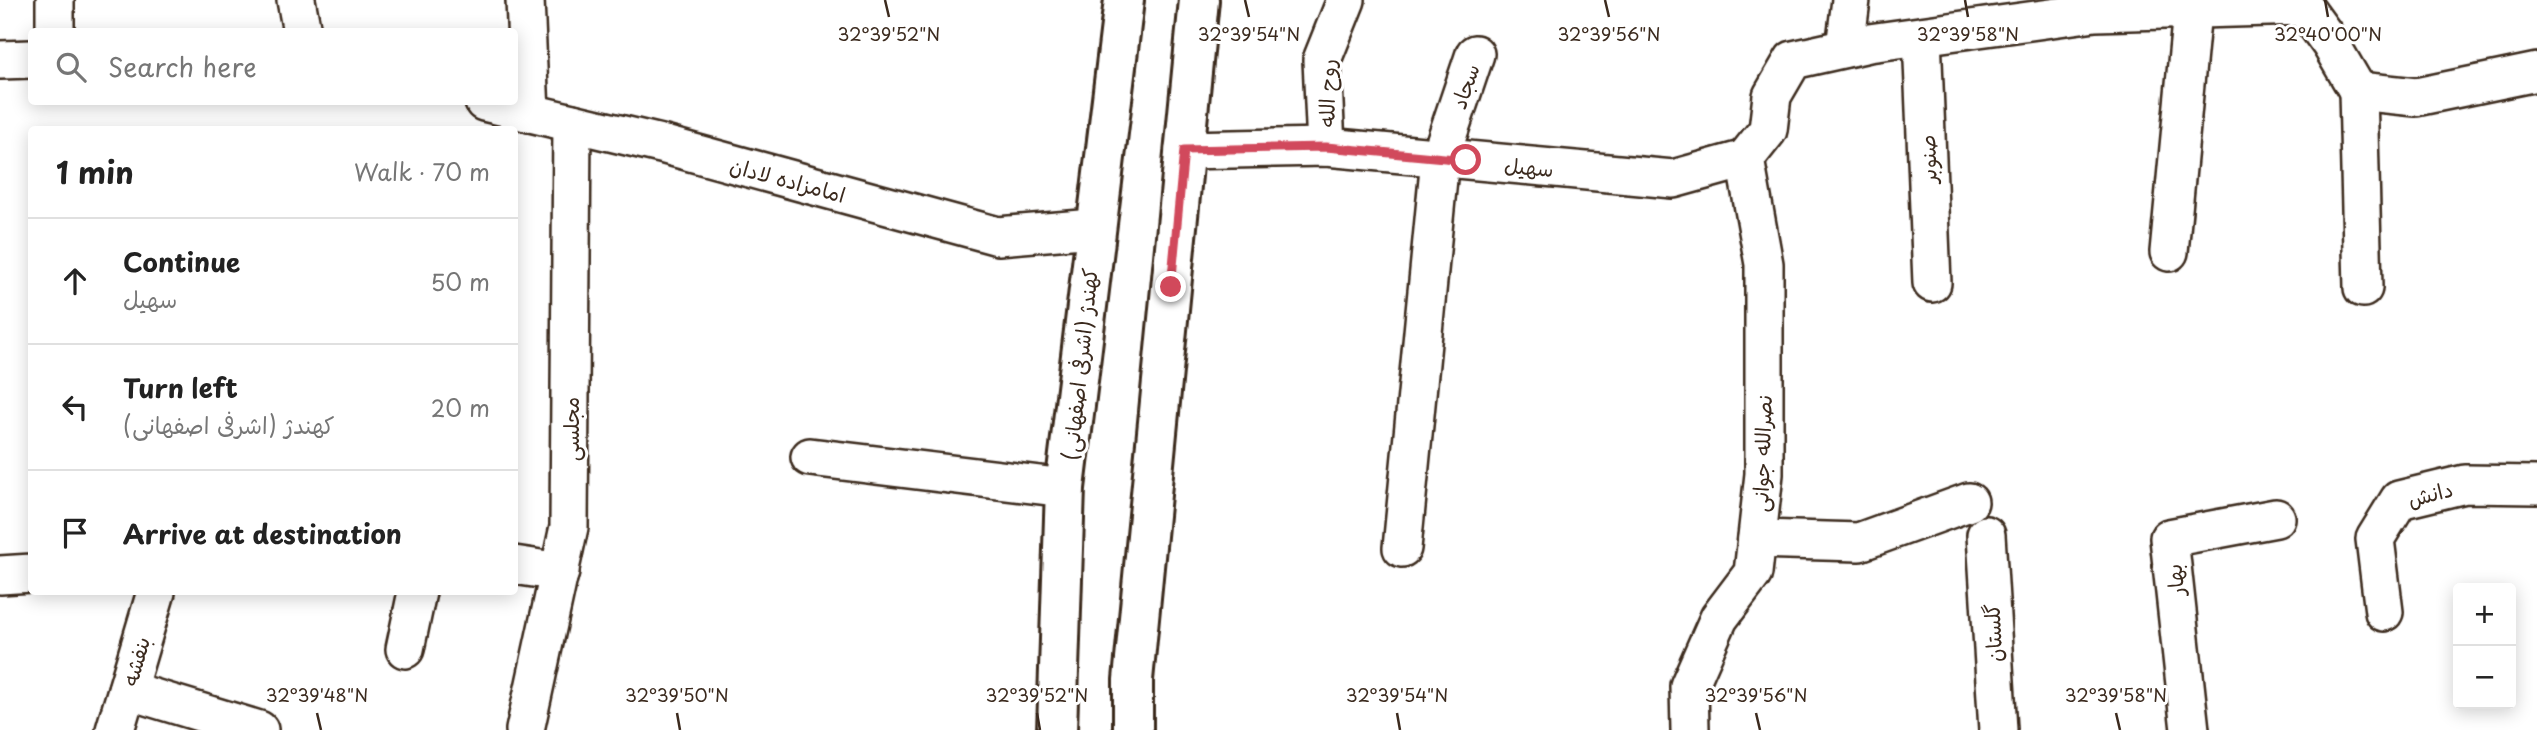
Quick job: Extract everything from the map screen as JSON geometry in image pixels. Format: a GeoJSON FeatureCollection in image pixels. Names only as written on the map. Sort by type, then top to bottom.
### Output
{"type":"FeatureCollection","features":[{"type":"Feature","properties":{"kind":"main road","name":"کهندژ (اشرفی اصفهانی)"},"geometry":{"type":"LineString","coordinates":[[1057,730],[1065,488],[1094,228],[1124,0]]}},
{"type":"Feature","properties":{"kind":"main road"},"geometry":{"type":"LineString","coordinates":[[1171,287],[1154,247],[1157,154],[1172,0]]}},
{"type":"Feature","properties":{"kind":"main road"},"geometry":{"type":"LineString","coordinates":[[1133,730],[1133,680],[1199,0]]}},
{"type":"Feature","properties":{"kind":"street"},"geometry":{"type":"LineString","coordinates":[[55,0],[55,28]]}},
{"type":"Feature","properties":{"kind":"street"},"geometry":{"type":"LineString","coordinates":[[296,0],[301,28]]}},
{"type":"Feature","properties":{"kind":"street"},"geometry":{"type":"LineString","coordinates":[[525,0],[530,113]]}},
{"type":"Feature","properties":{"kind":"street","name":"روح الله"},"geometry":{"type":"LineString","coordinates":[[1326,147],[1322,60],[1346,0]]}},
{"type":"Feature","properties":{"kind":"street"},"geometry":{"type":"LineString","coordinates":[[1845,48],[1851,0]]}},
{"type":"Feature","properties":{"kind":"street"},"geometry":{"type":"LineString","coordinates":[[2330,43],[2331,0]]}},
{"type":"Feature","properties":{"kind":"street"},"geometry":{"type":"LineString","coordinates":[[1745,159],[1768,130],[1772,96],[1793,60],[1845,48],[1922,36],[1972,15],[2095,12],[2192,5],[2304,6],[2330,43],[2358,91],[2363,288]]}},
{"type":"Feature","properties":{"kind":"street"},"geometry":{"type":"LineString","coordinates":[[2169,252],[2192,5]]}},
{"type":"Feature","properties":{"kind":"street","name":"صنوبر"},"geometry":{"type":"LineString","coordinates":[[1922,36],[1932,282]]}},
{"type":"Feature","properties":{"kind":"street","name":"سجاد"},"geometry":{"type":"LineString","coordinates":[[1402,548],[1440,158],[1475,54]]}},
{"type":"Feature","properties":{"kind":"street"},"geometry":{"type":"LineString","coordinates":[[0,60],[28,59]]}},
{"type":"Feature","properties":{"kind":"street"},"geometry":{"type":"LineString","coordinates":[[2358,91],[2416,97],[2537,72]]}},
{"type":"Feature","properties":{"kind":"street","name":"امامزاده لادان"},"geometry":{"type":"LineString","coordinates":[[497,105],[998,236],[1094,228]]}},
{"type":"Feature","properties":{"kind":"street","name":"مجلسی"},"geometry":{"type":"LineString","coordinates":[[525,730],[569,527],[572,123]]}},
{"type":"Feature","properties":{"kind":"street","name":"سهیل"},"geometry":{"type":"LineString","coordinates":[[1184,150],[1326,147],[1673,179],[1745,159]]}},
{"type":"Feature","properties":{"kind":"street","name":"نصرالله جوانی"},"geometry":{"type":"LineString","coordinates":[[1690,730],[1689,686],[1719,618],[1753,573],[1764,474],[1764,264],[1745,159]]}},
{"type":"Feature","properties":{"kind":"street"},"geometry":{"type":"LineString","coordinates":[[810,457],[1065,488]]}},
{"type":"Feature","properties":{"kind":"street","name":"دانش"},"geometry":{"type":"LineString","coordinates":[[2384,612],[2375,539],[2399,500],[2465,484],[2537,485]]}},
{"type":"Feature","properties":{"kind":"street"},"geometry":{"type":"LineString","coordinates":[[1757,540],[1859,542],[1969,502]]}},
{"type":"Feature","properties":{"kind":"street","name":"بهار"},"geometry":{"type":"LineString","coordinates":[[2190,730],[2169,538],[2276,518]]}},
{"type":"Feature","properties":{"kind":"street","name":"گلستان"},"geometry":{"type":"LineString","coordinates":[[1986,535],[1998,730]]}},
{"type":"Feature","properties":{"kind":"street"},"geometry":{"type":"LineString","coordinates":[[518,566],[559,572]]}},
{"type":"Feature","properties":{"kind":"street"},"geometry":{"type":"LineString","coordinates":[[0,575],[28,573]]}},
{"type":"Feature","properties":{"kind":"street","name":"بنفشه"},"geometry":{"type":"LineString","coordinates":[[115,730],[155,595]]}},
{"type":"Feature","properties":{"kind":"street"},"geometry":{"type":"LineString","coordinates":[[405,649],[416,595]]}},
{"type":"Feature","properties":{"kind":"street"},"geometry":{"type":"LineString","coordinates":[[127,690],[259,730]]}},
{"type":"Feature","properties":{"kind":"route"},"geometry":{"type":"LineString","coordinates":[[1171,287],[1184,150],[1326,147],[1466,160]]}}]}
